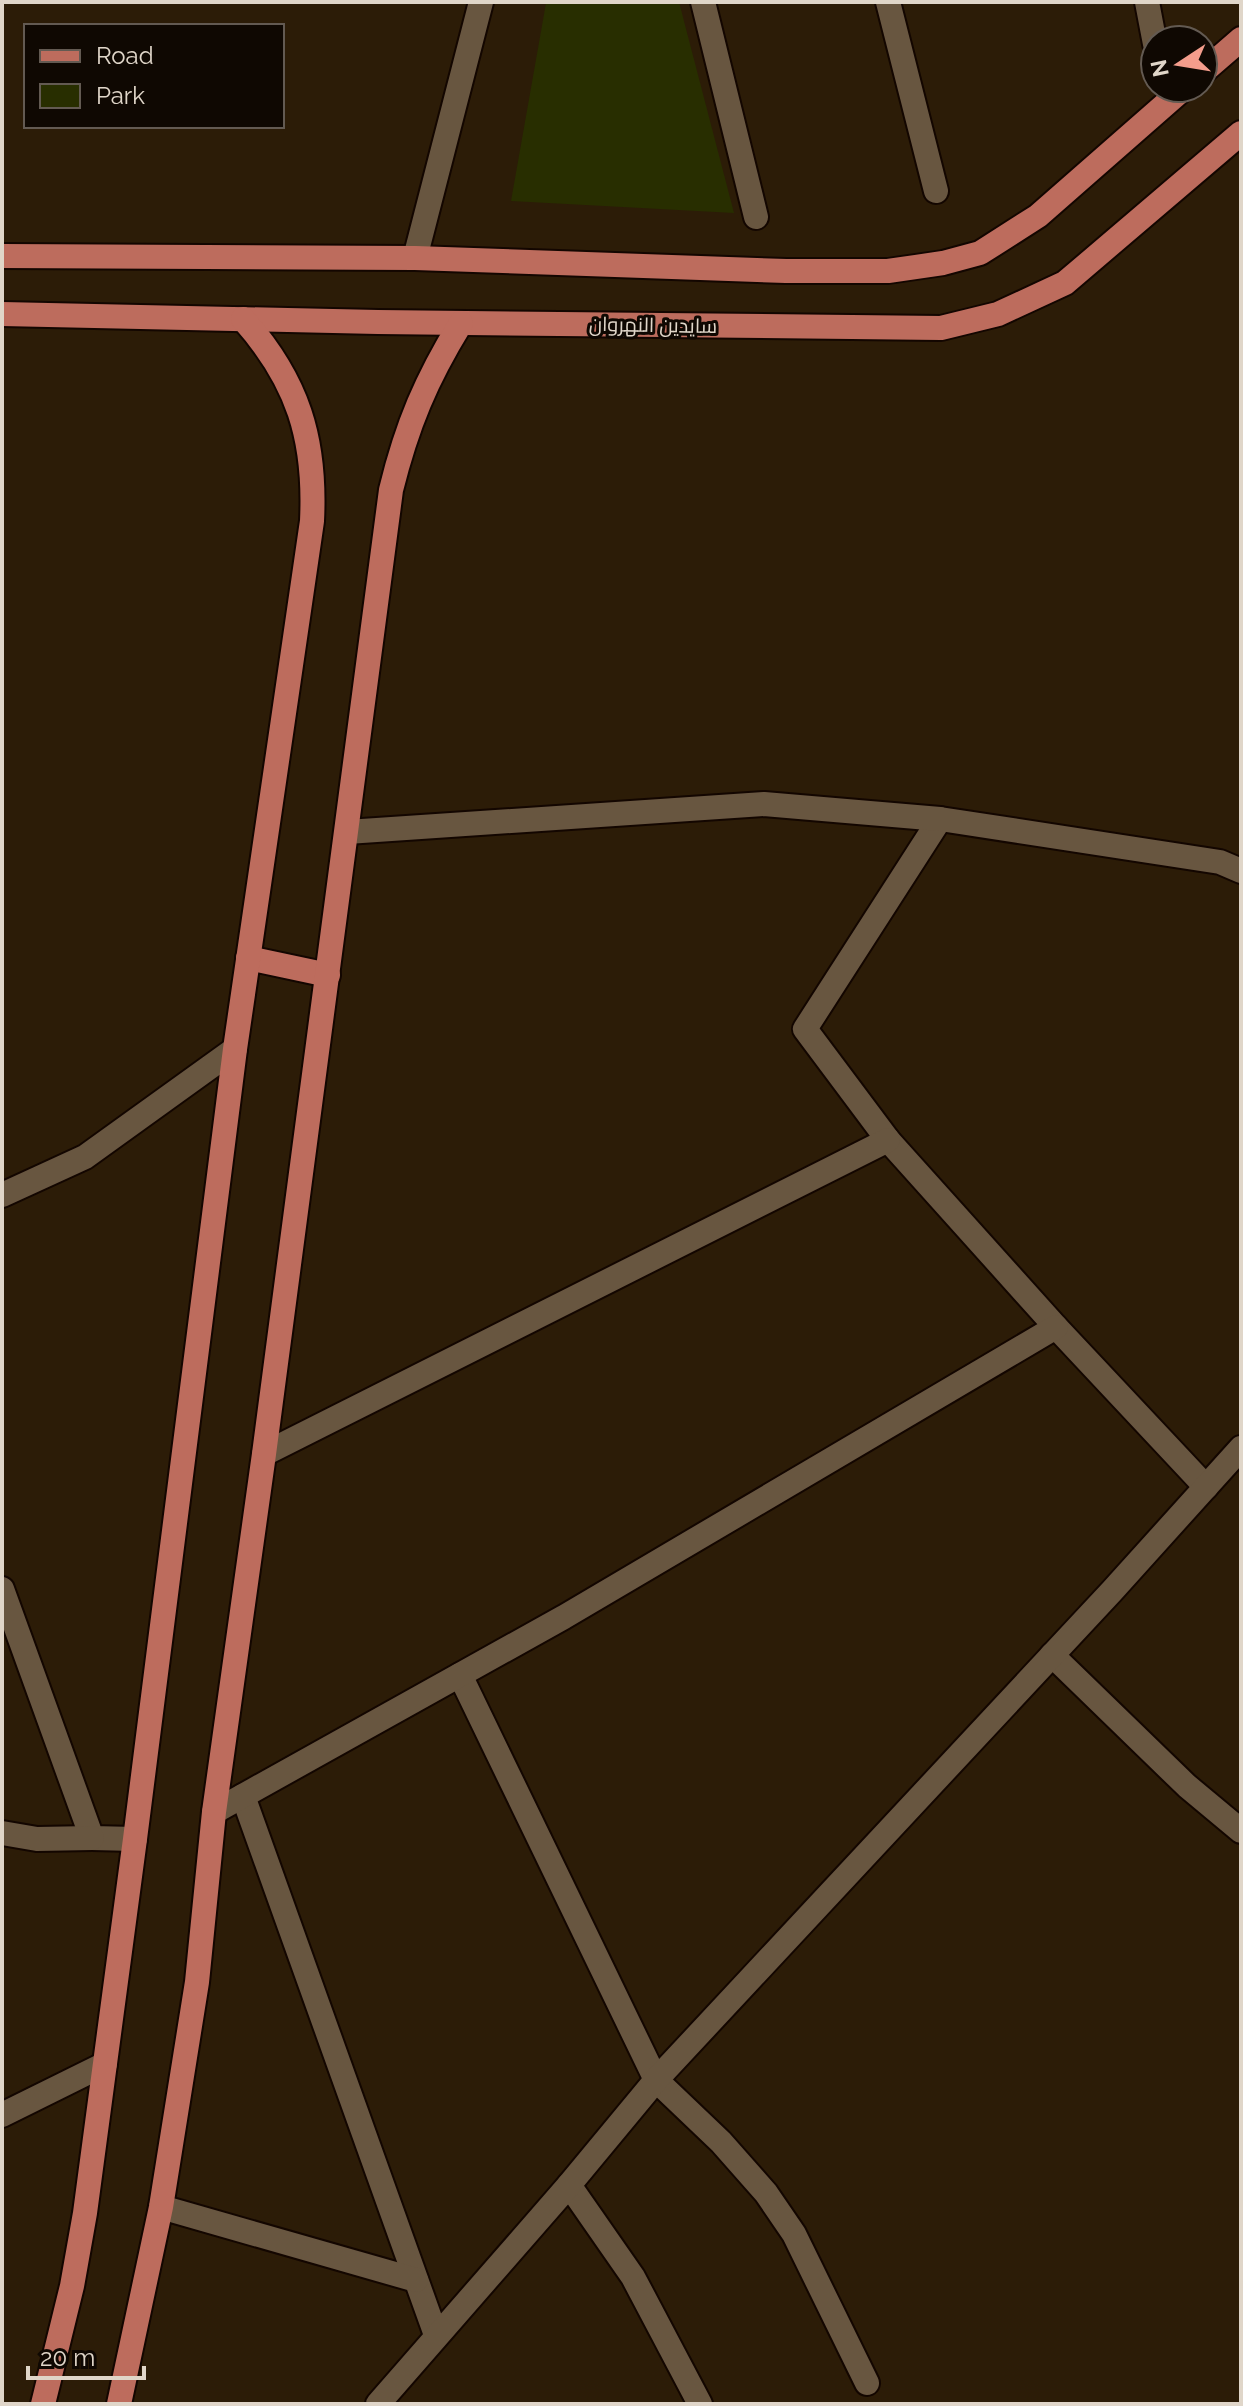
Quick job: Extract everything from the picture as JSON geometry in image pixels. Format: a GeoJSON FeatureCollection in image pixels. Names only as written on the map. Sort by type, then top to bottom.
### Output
{"type":"FeatureCollection","features":[{"type":"Feature","properties":{"kind":"main road"},"geometry":{"type":"LineString","coordinates":[[1219,58],[1241,39]]}},
{"type":"Feature","properties":{"kind":"main road"},"geometry":{"type":"LineString","coordinates":[[2,256],[415,258],[888,271],[943,263],[980,253],[1038,216],[1156,104]]}},
{"type":"Feature","properties":{"kind":"main road","name":"سايدين النهروان"},"geometry":{"type":"LineString","coordinates":[[2,314],[941,328],[998,314],[1065,283],[1241,133]]}},
{"type":"Feature","properties":{"kind":"main road"},"geometry":{"type":"LineString","coordinates":[[43,2404],[74,2271],[105,2064],[235,1049],[312,521],[314,484],[310,447],[301,411],[267,346],[243,319]]}},
{"type":"Feature","properties":{"kind":"main road"},"geometry":{"type":"LineString","coordinates":[[119,2404],[161,2207],[197,1982],[214,1812],[391,490],[417,403],[461,323]]}},
{"type":"Feature","properties":{"kind":"main road"},"geometry":{"type":"LineString","coordinates":[[248,958],[328,975]]}},
{"type":"Feature","properties":{"kind":"street"},"geometry":{"type":"LineString","coordinates":[[415,258],[481,2]]}},
{"type":"Feature","properties":{"kind":"street"},"geometry":{"type":"LineString","coordinates":[[703,2],[756,217]]}},
{"type":"Feature","properties":{"kind":"street"},"geometry":{"type":"LineString","coordinates":[[888,2],[936,191]]}},
{"type":"Feature","properties":{"kind":"street"},"geometry":{"type":"LineString","coordinates":[[1147,2],[1151,24]]}},
{"type":"Feature","properties":{"kind":"street"},"geometry":{"type":"LineString","coordinates":[[347,832],[764,804],[940,819],[1220,862],[1241,871]]}},
{"type":"Feature","properties":{"kind":"street"},"geometry":{"type":"LineString","coordinates":[[940,819],[805,1029],[888,1140],[1056,1327],[1206,1487]]}},
{"type":"Feature","properties":{"kind":"street"},"geometry":{"type":"LineString","coordinates":[[2,1195],[85,1157],[235,1049]]}},
{"type":"Feature","properties":{"kind":"street"},"geometry":{"type":"LineString","coordinates":[[264,1454],[888,1140]]}},
{"type":"Feature","properties":{"kind":"street"},"geometry":{"type":"LineString","coordinates":[[214,1812],[564,1617],[1056,1327]]}},
{"type":"Feature","properties":{"kind":"street"},"geometry":{"type":"LineString","coordinates":[[385,2401],[436,2335],[569,2185],[656,2080],[1241,1448]]}},
{"type":"Feature","properties":{"kind":"street"},"geometry":{"type":"LineString","coordinates":[[2,1589],[92,1838]]}},
{"type":"Feature","properties":{"kind":"street"},"geometry":{"type":"LineString","coordinates":[[1052,1655],[1187,1786],[1241,1831]]}},
{"type":"Feature","properties":{"kind":"street"},"geometry":{"type":"LineString","coordinates":[[460,1675],[656,2080],[721,2142],[766,2193],[794,2234],[867,2383]]}},
{"type":"Feature","properties":{"kind":"street"},"geometry":{"type":"LineString","coordinates":[[243,1796],[436,2335]]}},
{"type":"Feature","properties":{"kind":"street"},"geometry":{"type":"LineString","coordinates":[[2,1833],[37,1839],[135,1839]]}},
{"type":"Feature","properties":{"kind":"street"},"geometry":{"type":"LineString","coordinates":[[2,2115],[105,2064]]}},
{"type":"Feature","properties":{"kind":"street"},"geometry":{"type":"LineString","coordinates":[[569,2185],[633,2277],[700,2404]]}},
{"type":"Feature","properties":{"kind":"street"},"geometry":{"type":"LineString","coordinates":[[161,2207],[416,2280]]}},
{"type":"Feature","properties":{"kind":"green space"},"geometry":{"type":"Polygon","coordinates":[[[679,2],[734,213],[511,201],[546,3],[679,2]]]}}]}
